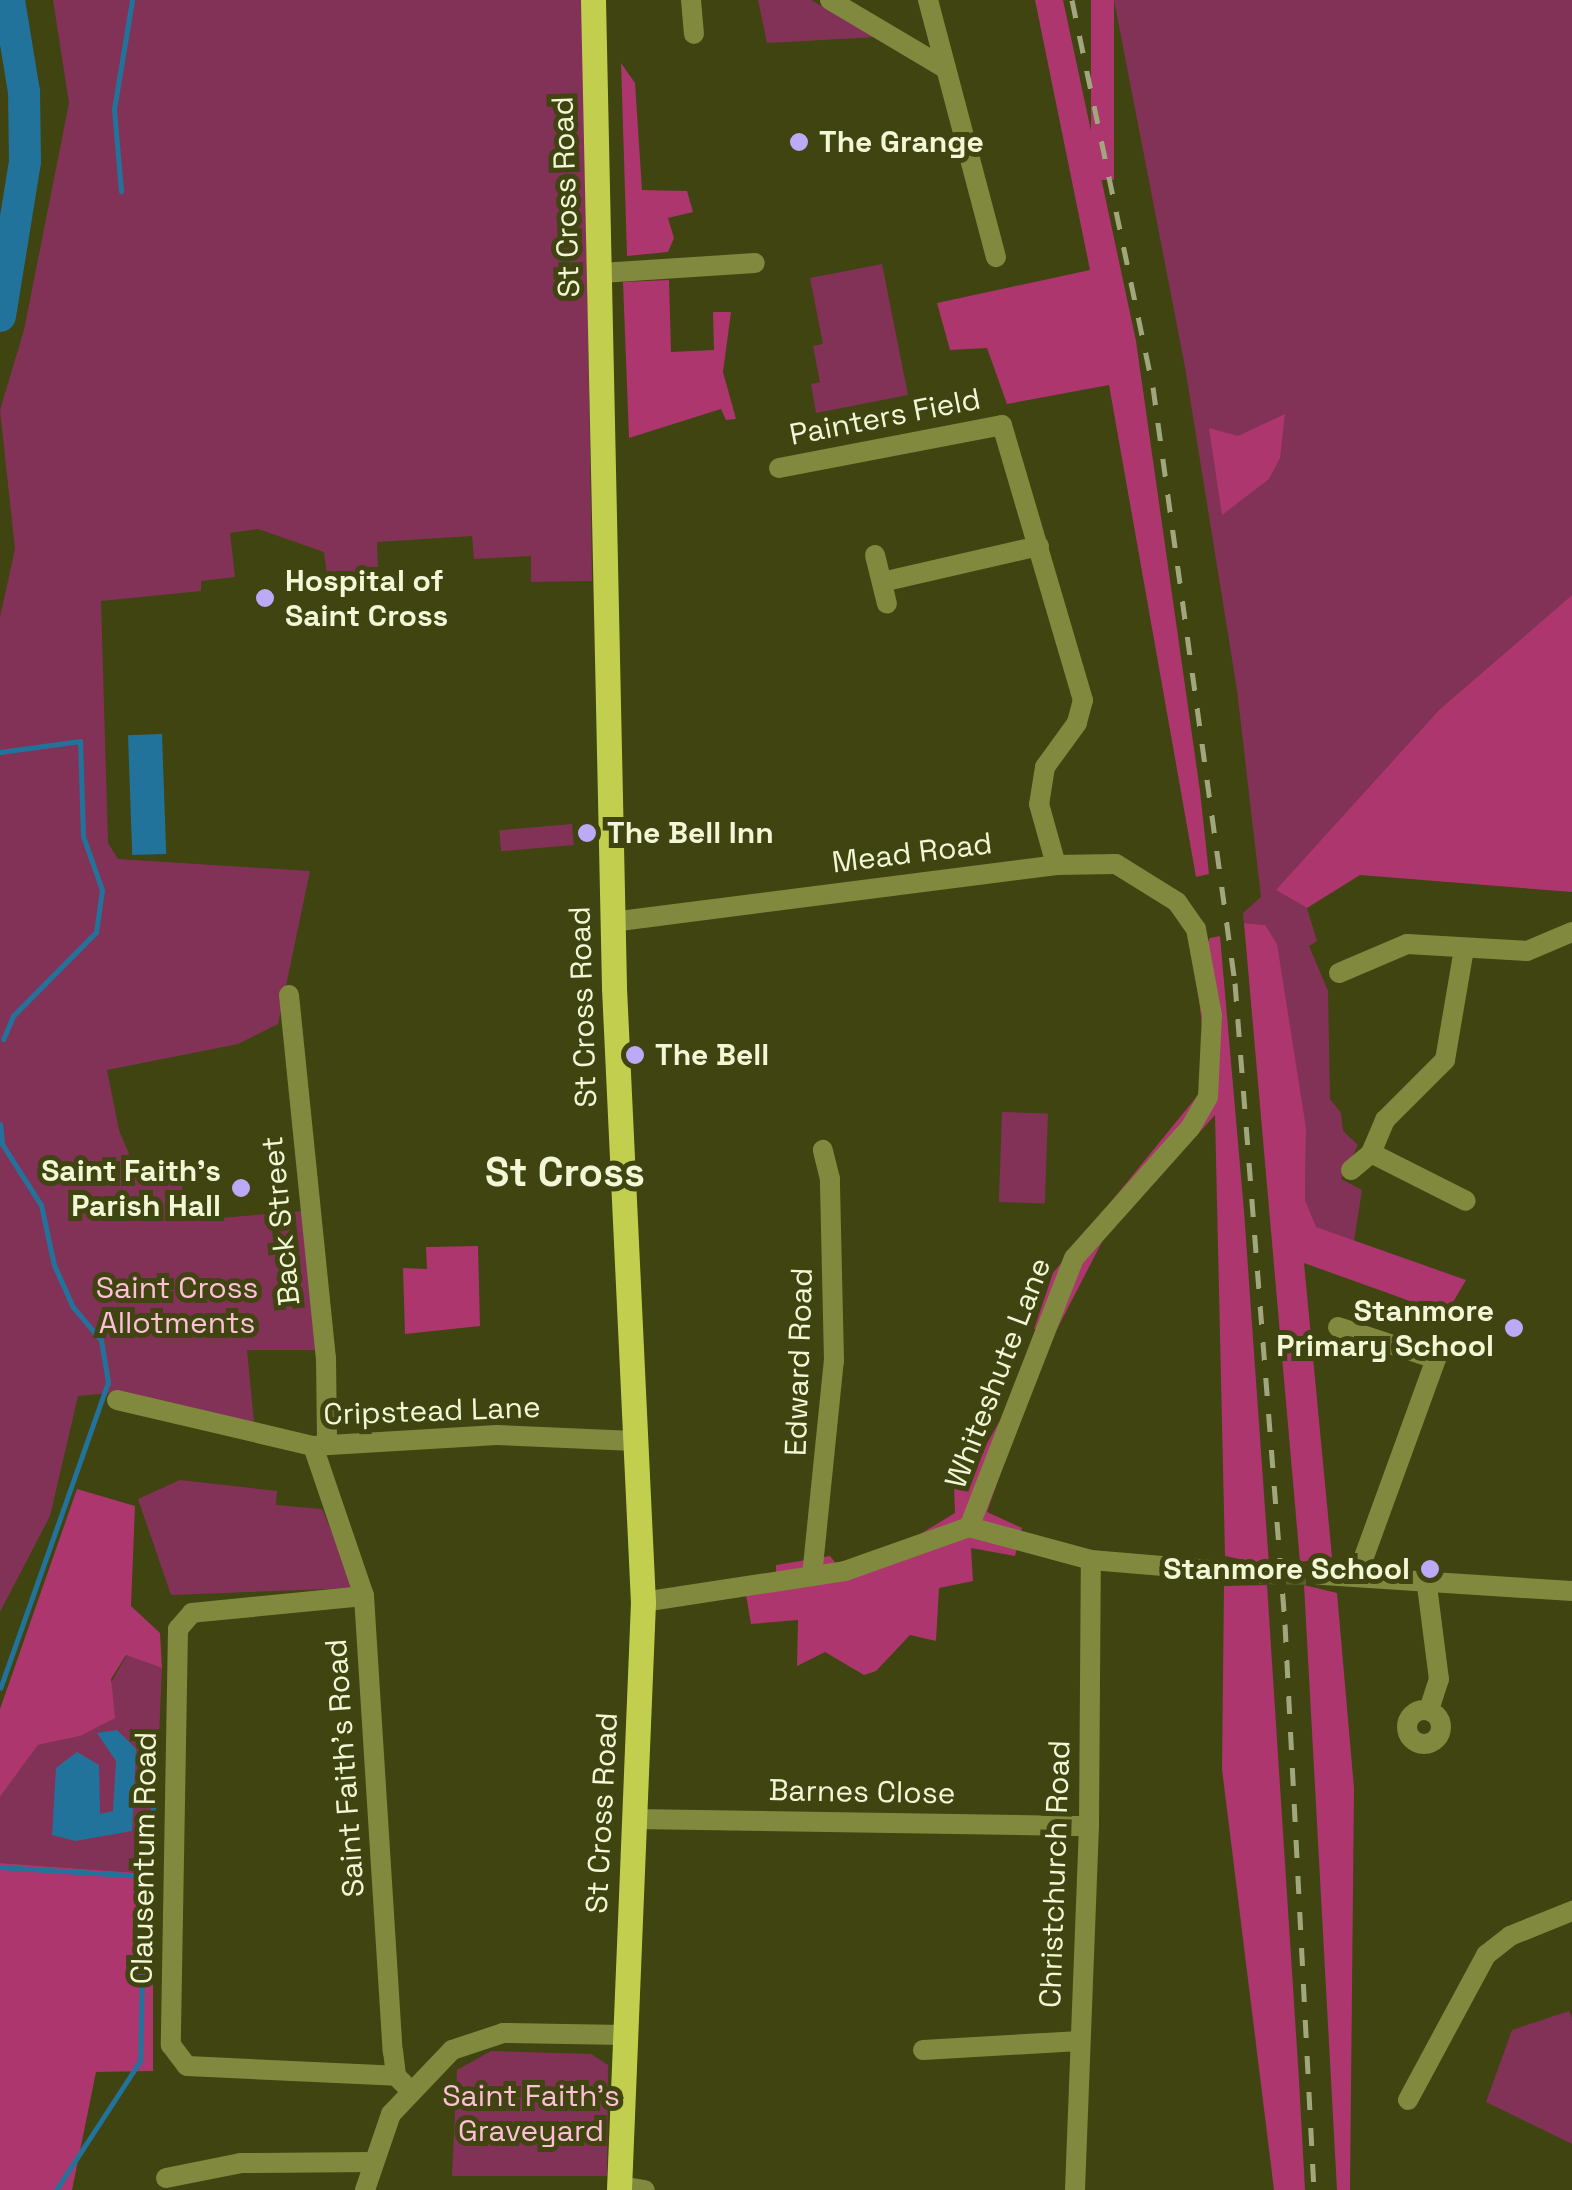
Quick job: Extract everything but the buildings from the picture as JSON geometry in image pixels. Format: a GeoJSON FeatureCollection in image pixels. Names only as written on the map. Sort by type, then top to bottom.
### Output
{"type":"FeatureCollection","features":[{"type":"Feature","properties":{"kind":"main road","name":"St Cross Road"},"geometry":{"type":"LineString","coordinates":[[592,0],[612,922],[643,1602],[619,2188]]}},
{"type":"Feature","properties":{"kind":"street"},"geometry":{"type":"LineString","coordinates":[[691,0],[694,34]]}},
{"type":"Feature","properties":{"kind":"street"},"geometry":{"type":"LineString","coordinates":[[830,0],[946,69]]}},
{"type":"Feature","properties":{"kind":"street"},"geometry":{"type":"LineString","coordinates":[[928,0],[996,258]]}},
{"type":"Feature","properties":{"kind":"street"},"geometry":{"type":"LineString","coordinates":[[600,273],[756,264]]}},
{"type":"Feature","properties":{"kind":"street","name":"Painters Field"},"geometry":{"type":"LineString","coordinates":[[779,468],[1002,425],[1039,546]]}},
{"type":"Feature","properties":{"kind":"street"},"geometry":{"type":"LineString","coordinates":[[882,582],[1039,546],[1083,700],[1076,723],[1046,766],[1039,804],[1056,865]]}},
{"type":"Feature","properties":{"kind":"street"},"geometry":{"type":"LineString","coordinates":[[875,555],[888,604]]}},
{"type":"Feature","properties":{"kind":"street","name":"Mead Road"},"geometry":{"type":"LineString","coordinates":[[612,922],[1056,865],[1116,864],[1177,902],[1196,930]]}},
{"type":"Feature","properties":{"kind":"street","name":"Whiteshute Lane"},"geometry":{"type":"LineString","coordinates":[[969,1527],[1074,1258],[1190,1128],[1208,1097],[1212,1015],[1196,930]]}},
{"type":"Feature","properties":{"kind":"street"},"geometry":{"type":"LineString","coordinates":[[1339,973],[1407,944],[1527,951],[1572,932]]}},
{"type":"Feature","properties":{"kind":"street"},"geometry":{"type":"LineString","coordinates":[[1351,1170],[1371,1153],[1385,1120],[1445,1060],[1464,949]]}},
{"type":"Feature","properties":{"kind":"street","name":"Back Street"},"geometry":{"type":"LineString","coordinates":[[289,996],[326,1358],[320,1444]]}},
{"type":"Feature","properties":{"kind":"street","name":"Edward Road"},"geometry":{"type":"LineString","coordinates":[[812,1576],[834,1361],[830,1179],[822,1150]]}},
{"type":"Feature","properties":{"kind":"street"},"geometry":{"type":"LineString","coordinates":[[1371,1153],[1466,1201]]}},
{"type":"Feature","properties":{"kind":"street"},"geometry":{"type":"LineString","coordinates":[[1338,1327],[1436,1359],[1357,1576]]}},
{"type":"Feature","properties":{"kind":"street","name":"Cripstead Lane"},"geometry":{"type":"LineString","coordinates":[[117,1400],[320,1444],[497,1435],[634,1441]]}},
{"type":"Feature","properties":{"kind":"street","name":"Saint Faith's Road"},"geometry":{"type":"LineString","coordinates":[[320,1444],[332,1517],[364,1596],[402,2083]]}},
{"type":"Feature","properties":{"kind":"street"},"geometry":{"type":"LineString","coordinates":[[643,1602],[845,1572],[969,1527],[1091,1560],[1256,1574]]}},
{"type":"Feature","properties":{"kind":"street","name":"Christchurch Road"},"geometry":{"type":"LineString","coordinates":[[1076,2190],[1090,1826],[1091,1560]]}},
{"type":"Feature","properties":{"kind":"street"},"geometry":{"type":"LineString","coordinates":[[1323,1575],[1426,1578],[1572,1592]]}},
{"type":"Feature","properties":{"kind":"street"},"geometry":{"type":"LineString","coordinates":[[1426,1578],[1439,1678],[1429,1710]]}},
{"type":"Feature","properties":{"kind":"street","name":"Clausentum Road"},"geometry":{"type":"LineString","coordinates":[[364,1596],[192,1613],[178,1629],[171,2044],[187,2066],[402,2083]]}},
{"type":"Feature","properties":{"kind":"street","name":"Barnes Close"},"geometry":{"type":"LineString","coordinates":[[634,1819],[1090,1826]]}},
{"type":"Feature","properties":{"kind":"street"},"geometry":{"type":"LineString","coordinates":[[1408,2100],[1486,1955],[1510,1936],[1572,1911]]}},
{"type":"Feature","properties":{"kind":"street"},"geometry":{"type":"LineString","coordinates":[[365,2190],[402,2083],[452,2050],[504,2033],[624,2035]]}},
{"type":"Feature","properties":{"kind":"street"},"geometry":{"type":"LineString","coordinates":[[922,2050],[1080,2041]]}},
{"type":"Feature","properties":{"kind":"street"},"geometry":{"type":"LineString","coordinates":[[166,2178],[241,2163],[374,2162]]}},
{"type":"Feature","properties":{"kind":"street"},"geometry":{"type":"LineString","coordinates":[[619,2188],[645,2190]]}},
{"type":"Feature","properties":{"kind":"green space","name":"Saint Cross Allotments"},"geometry":{"type":"Polygon","coordinates":[[[53,0],[583,0],[592,581],[531,582],[531,556],[474,559],[472,536],[377,542],[378,569],[327,575],[324,552],[258,529],[230,533],[235,577],[201,581],[201,591],[101,601],[108,843],[118,859],[310,871],[278,1024],[238,1044],[107,1070],[119,1130],[139,1178],[181,1171],[184,1221],[303,1211],[316,1350],[247,1350],[254,1422],[110,1393],[78,1396],[50,1516],[0,1612],[0,617],[15,549],[0,410],[24,330],[69,103],[53,0]]]}},
{"type":"Feature","properties":{"kind":"green space"},"geometry":{"type":"Polygon","coordinates":[[[758,0],[811,0],[876,37],[767,43],[758,0]]]}},
{"type":"Feature","properties":{"kind":"green space"},"geometry":{"type":"Polygon","coordinates":[[[1114,0],[1572,0],[1572,595],[1439,710],[1277,890],[1307,908],[1317,941],[1309,946],[1328,991],[1330,1099],[1341,1113],[1343,1131],[1358,1145],[1341,1179],[1362,1190],[1354,1241],[1316,1228],[1305,1200],[1306,1128],[1265,925],[1244,923],[1243,913],[1261,897],[1237,690],[1185,367],[1114,0]]]}},
{"type":"Feature","properties":{"kind":"green space"},"geometry":{"type":"Polygon","coordinates":[[[882,264],[908,395],[816,413],[811,384],[820,382],[813,346],[823,344],[810,278],[882,264]]]}},
{"type":"Feature","properties":{"kind":"green space"},"geometry":{"type":"Polygon","coordinates":[[[572,824],[574,845],[501,851],[499,830],[572,824]]]}},
{"type":"Feature","properties":{"kind":"green space"},"geometry":{"type":"Polygon","coordinates":[[[1002,1112],[1048,1114],[1045,1204],[999,1202],[1002,1112]]]}},
{"type":"Feature","properties":{"kind":"green space"},"geometry":{"type":"Polygon","coordinates":[[[180,1480],[277,1491],[276,1505],[322,1509],[356,1588],[171,1595],[138,1499],[180,1480]]]}},
{"type":"Feature","properties":{"kind":"green space"},"geometry":{"type":"Polygon","coordinates":[[[127,1655],[162,1668],[153,1874],[0,1863],[0,1797],[38,1745],[80,1736],[127,1655]]]}},
{"type":"Feature","properties":{"kind":"green space"},"geometry":{"type":"Polygon","coordinates":[[[1569,2011],[1572,2144],[1486,2102],[1512,2030],[1569,2011]]]}},
{"type":"Feature","properties":{"kind":"green space","name":"Saint Faith's Graveyard"},"geometry":{"type":"Polygon","coordinates":[[[491,2051],[591,2054],[608,2065],[607,2176],[452,2176],[457,2070],[491,2051]]]}},
{"type":"Feature","properties":{"kind":"shaded area"},"geometry":{"type":"Polygon","coordinates":[[[1035,0],[1063,0],[1136,341],[1200,791],[1209,874],[1196,877],[1109,385],[1007,404],[987,348],[950,350],[937,303],[1090,270],[1035,0]]]}},
{"type":"Feature","properties":{"kind":"shaded area"},"geometry":{"type":"Polygon","coordinates":[[[1091,0],[1114,0],[1114,180],[1091,180],[1091,0]]]}},
{"type":"Feature","properties":{"kind":"shaded area"},"geometry":{"type":"Polygon","coordinates":[[[621,63],[635,83],[642,190],[687,191],[693,212],[668,218],[674,238],[668,252],[627,256],[621,63]]]}},
{"type":"Feature","properties":{"kind":"shaded area"},"geometry":{"type":"Polygon","coordinates":[[[669,280],[671,352],[714,350],[713,312],[731,312],[723,372],[736,419],[726,420],[721,409],[629,438],[623,282],[669,280]]]}},
{"type":"Feature","properties":{"kind":"shaded area"},"geometry":{"type":"Polygon","coordinates":[[[1285,414],[1280,458],[1269,479],[1222,515],[1209,428],[1238,436],[1285,414]]]}},
{"type":"Feature","properties":{"kind":"shaded area"},"geometry":{"type":"Polygon","coordinates":[[[1572,595],[1572,892],[1360,875],[1307,908],[1276,890],[1439,710],[1572,595]]]}},
{"type":"Feature","properties":{"kind":"shaded area"},"geometry":{"type":"Polygon","coordinates":[[[1244,923],[1265,925],[1277,944],[1306,1128],[1305,1200],[1316,1227],[1466,1280],[1446,1314],[1304,1263],[1332,1557],[1300,1562],[1244,923]]]}},
{"type":"Feature","properties":{"kind":"shaded area"},"geometry":{"type":"Polygon","coordinates":[[[1220,936],[1269,1565],[1225,1556],[1215,1115],[1103,1240],[1056,1331],[1034,1329],[1053,1273],[1198,1095],[1206,1060],[1195,965],[1210,938],[1220,936]]]}},
{"type":"Feature","properties":{"kind":"shaded area"},"geometry":{"type":"Polygon","coordinates":[[[478,1246],[480,1326],[405,1334],[403,1268],[427,1269],[426,1247],[478,1246]]]}},
{"type":"Feature","properties":{"kind":"shaded area"},"geometry":{"type":"Polygon","coordinates":[[[1002,1417],[1020,1418],[987,1512],[1022,1528],[1015,1556],[971,1548],[973,1581],[939,1588],[936,1641],[910,1635],[876,1671],[864,1675],[825,1652],[797,1666],[798,1620],[751,1624],[745,1589],[776,1587],[776,1565],[830,1556],[837,1565],[902,1545],[955,1513],[954,1486],[963,1485],[1002,1417]]]}},
{"type":"Feature","properties":{"kind":"shaded area"},"geometry":{"type":"Polygon","coordinates":[[[77,1489],[135,1506],[131,1606],[160,1633],[162,1668],[126,1655],[111,1679],[115,1718],[80,1736],[38,1745],[0,1797],[0,1709],[77,1489]]]}},
{"type":"Feature","properties":{"kind":"shaded area"},"geometry":{"type":"Polygon","coordinates":[[[1267,1585],[1305,2190],[1274,2190],[1222,1769],[1224,1586],[1267,1585]]]}},
{"type":"Feature","properties":{"kind":"shaded area"},"geometry":{"type":"Polygon","coordinates":[[[1304,1585],[1337,1593],[1354,1788],[1350,2190],[1337,2190],[1304,1585]]]}},
{"type":"Feature","properties":{"kind":"shaded area"},"geometry":{"type":"Polygon","coordinates":[[[0,1863],[153,1874],[153,2071],[96,2072],[72,2190],[0,2190],[0,1863]]]}},
{"type":"Feature","properties":{"kind":"water"},"geometry":{"type":"Polygon","coordinates":[[[162,734],[166,854],[132,855],[128,735],[162,734]]]}},
{"type":"Feature","properties":{"kind":"water"},"geometry":{"type":"Polygon","coordinates":[[[117,1730],[136,1749],[132,1831],[75,1841],[52,1835],[56,1768],[77,1752],[99,1765],[100,1814],[113,1811],[116,1761],[97,1733],[117,1730]]]}},
{"type":"Feature","properties":{"kind":"waterway"},"geometry":{"type":"LineString","coordinates":[[0,316],[25,161],[24,92],[9,0]]}},
{"type":"Feature","properties":{"kind":"waterway"},"geometry":{"type":"LineString","coordinates":[[121,191],[114,109],[132,0]]}},
{"type":"Feature","properties":{"kind":"waterway"},"geometry":{"type":"LineString","coordinates":[[0,257],[12,261]]}},
{"type":"Feature","properties":{"kind":"waterway"},"geometry":{"type":"LineString","coordinates":[[0,752],[80,741],[83,836],[102,890],[96,932],[13,1016],[3,1039]]}},
{"type":"Feature","properties":{"kind":"waterway"},"geometry":{"type":"LineString","coordinates":[[0,1124],[2,1144],[41,1205],[54,1265],[73,1307],[101,1340],[108,1382],[0,1688]]}},
{"type":"Feature","properties":{"kind":"waterway"},"geometry":{"type":"LineString","coordinates":[[151,1867],[155,1751]]}},
{"type":"Feature","properties":{"kind":"waterway"},"geometry":{"type":"LineString","coordinates":[[0,1867],[144,1876],[140,2061],[56,2190]]}},
{"type":"Feature","properties":{"kind":"tunnel"},"geometry":{"type":"LineString","coordinates":[[1256,1574],[1323,1575]]}},
{"type":"Feature","properties":{"kind":"railway"},"geometry":{"type":"LineString","coordinates":[[1072,0],[1153,387],[1235,983],[1285,1624],[1314,2190]]}},
{"type":"Feature","properties":{"kind":"place","name":"The Grange"},"geometry":{"type":"Point","coordinates":[799,142]}},
{"type":"Feature","properties":{"kind":"place","name":"Hospital of Saint Cross"},"geometry":{"type":"Point","coordinates":[265,598]}},
{"type":"Feature","properties":{"kind":"place","name":"The Bell Inn"},"geometry":{"type":"Point","coordinates":[587,833]}},
{"type":"Feature","properties":{"kind":"place","name":"The Bell"},"geometry":{"type":"Point","coordinates":[635,1055]}},
{"type":"Feature","properties":{"kind":"place","name":"Saint Faith's Parish Hall"},"geometry":{"type":"Point","coordinates":[241,1188]}},
{"type":"Feature","properties":{"kind":"place","name":"Stanmore Primary School"},"geometry":{"type":"Point","coordinates":[1514,1328]}},
{"type":"Feature","properties":{"kind":"place","name":"Stanmore School"},"geometry":{"type":"Point","coordinates":[1430,1569]}},
{"type":"Feature","properties":{"kind":"district","name":"St Cross"},"geometry":{"type":"Point","coordinates":[565,1173]}}]}
